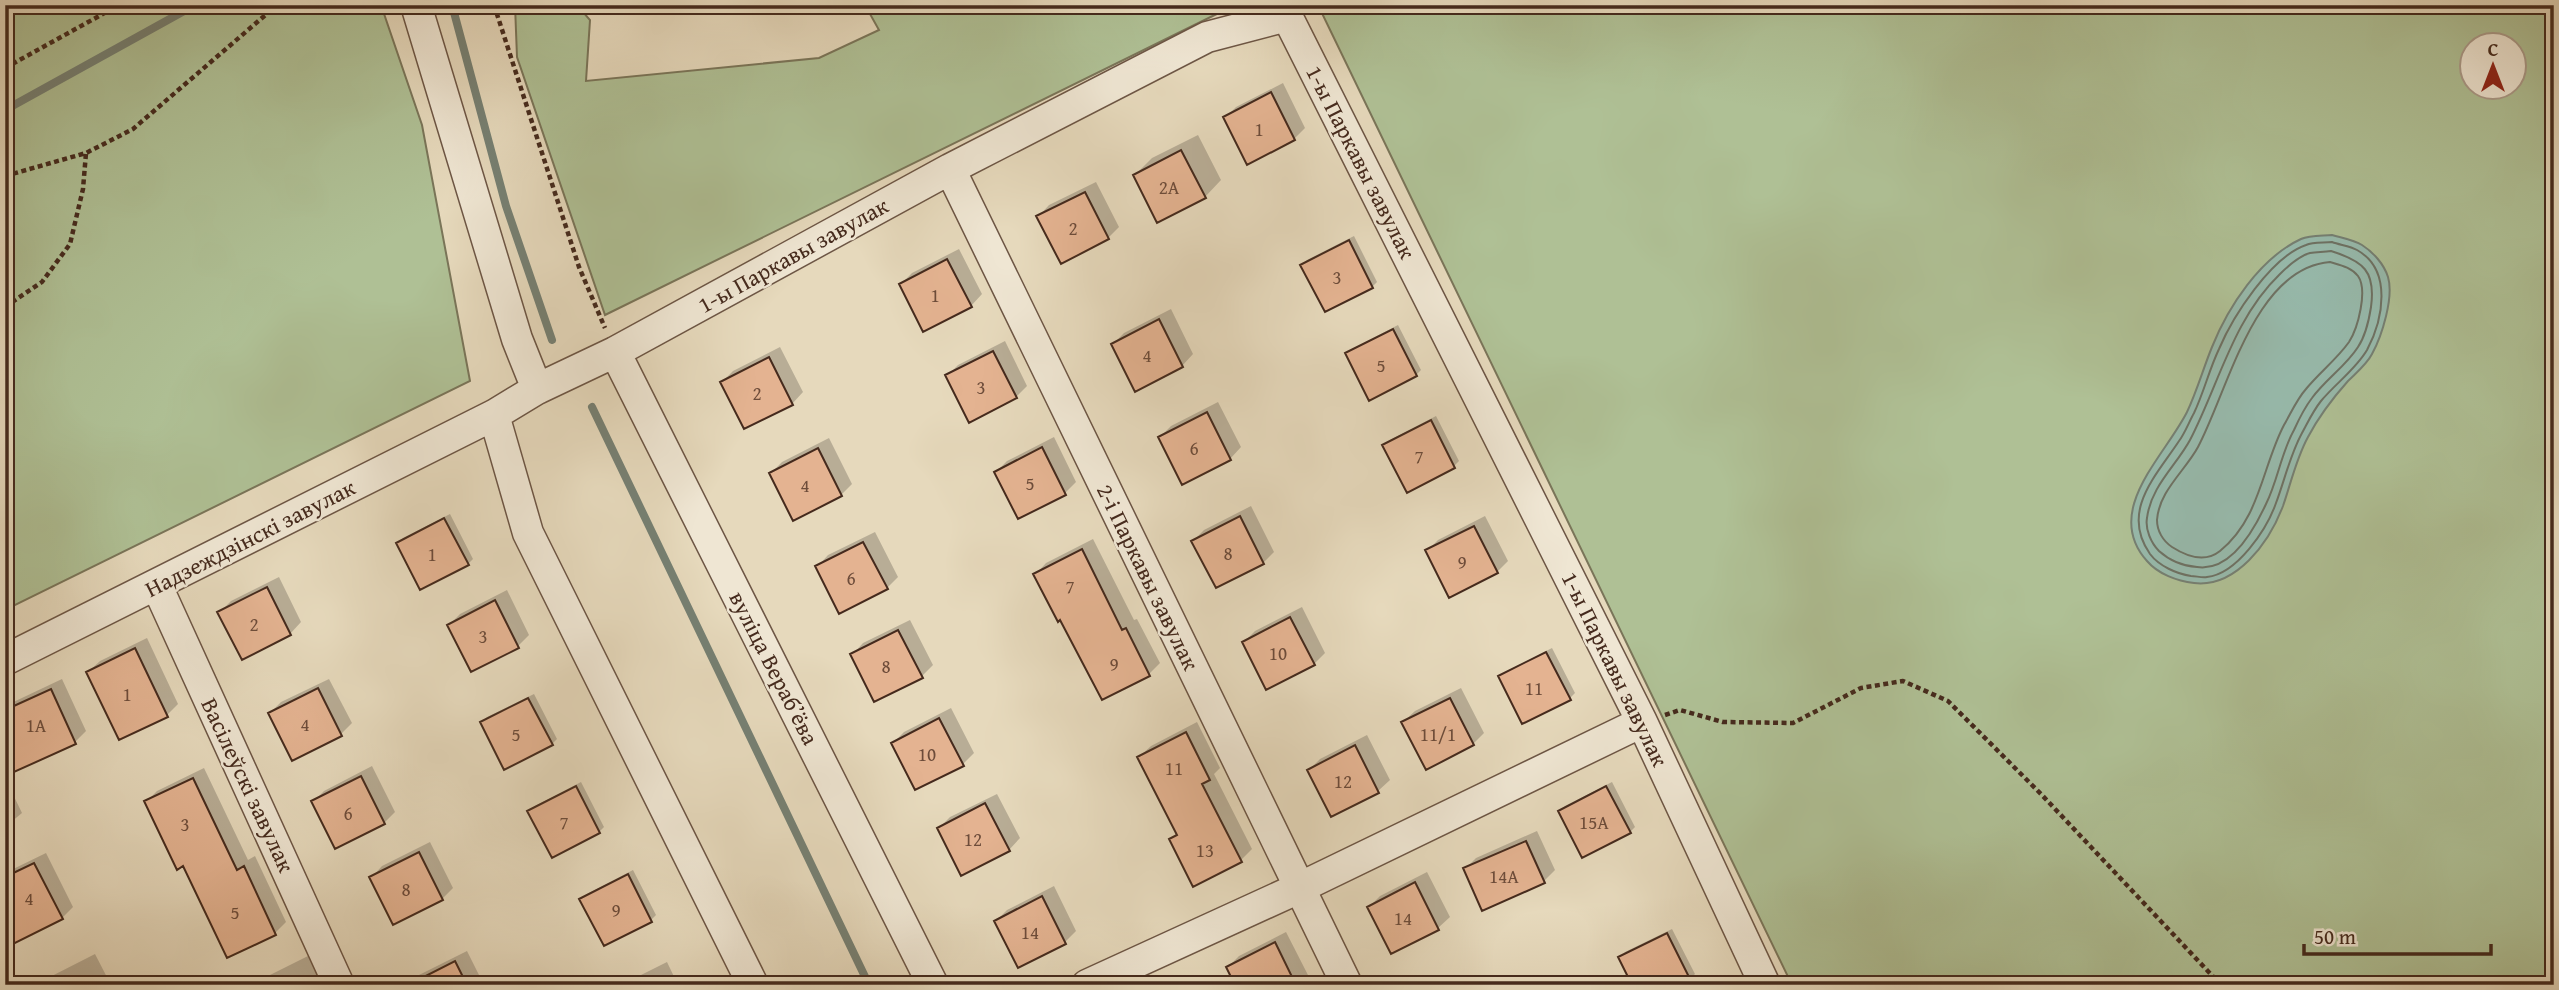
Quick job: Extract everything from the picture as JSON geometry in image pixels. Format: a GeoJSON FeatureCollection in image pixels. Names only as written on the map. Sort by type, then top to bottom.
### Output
{"type":"FeatureCollection","features":[{"type":"Feature","properties":{"kind":"street"},"geometry":{"type":"LineString","coordinates":[[416,5],[517,339],[537,389]]}},
{"type":"Feature","properties":{"kind":"street","name":"1-ы Паркавы завулак"},"geometry":{"type":"LineString","coordinates":[[537,389],[615,352],[950,170],[1207,37],[1287,16],[1642,722],[1765,985]]}},
{"type":"Feature","properties":{"kind":"street","name":"2-і Паркавы завулак"},"geometry":{"type":"LineString","coordinates":[[950,170],[1347,985]]}},
{"type":"Feature","properties":{"kind":"street","name":"вуліца Верабʼёва"},"geometry":{"type":"LineString","coordinates":[[615,352],[933,985]]}},
{"type":"Feature","properties":{"kind":"street","name":"Надзеждзінскі завулак"},"geometry":{"type":"LineString","coordinates":[[5,660],[494,415],[537,389]]}},
{"type":"Feature","properties":{"kind":"street"},"geometry":{"type":"LineString","coordinates":[[494,415],[528,533],[753,985]]}},
{"type":"Feature","properties":{"kind":"street","name":"Васілеўскі завулак"},"geometry":{"type":"LineString","coordinates":[[157,586],[340,985]]}},
{"type":"Feature","properties":{"kind":"street"},"geometry":{"type":"LineString","coordinates":[[1087,985],[1299,888],[1642,722]]}},
{"type":"Feature","properties":{"kind":"path"},"geometry":{"type":"LineString","coordinates":[[5,68],[119,5]]}},
{"type":"Feature","properties":{"kind":"path"},"geometry":{"type":"LineString","coordinates":[[5,176],[86,153],[133,129],[277,5]]}},
{"type":"Feature","properties":{"kind":"path"},"geometry":{"type":"LineString","coordinates":[[494,5],[575,254],[615,352]]}},
{"type":"Feature","properties":{"kind":"path"},"geometry":{"type":"LineString","coordinates":[[5,307],[42,282],[70,244],[83,189],[86,153]]}},
{"type":"Feature","properties":{"kind":"path"},"geometry":{"type":"LineString","coordinates":[[1642,722],[1680,710],[1723,722],[1794,723],[1861,688],[1903,681],[1948,701],[2221,985]]}},
{"type":"Feature","properties":{"kind":"shaded area"},"geometry":{"type":"Polygon","coordinates":[[[5,5],[381,5],[422,125],[470,381],[5,610],[5,5]]]}},
{"type":"Feature","properties":{"kind":"shaded area"},"geometry":{"type":"Polygon","coordinates":[[[515,5],[577,5],[590,20],[586,81],[819,58],[879,30],[865,5],[1235,5],[605,315],[517,57],[515,5]]]}},
{"type":"Feature","properties":{"kind":"shaded area"},"geometry":{"type":"Polygon","coordinates":[[[1318,5],[2554,5],[2554,985],[1792,985],[1318,5]]]}},
{"type":"Feature","properties":{"kind":"water"},"geometry":{"type":"Polygon","coordinates":[[[2332,235],[2352,240],[2370,251],[2388,277],[2388,305],[2376,346],[2312,429],[2300,454],[2277,520],[2260,548],[2237,571],[2209,583],[2188,582],[2168,576],[2151,566],[2135,542],[2131,523],[2134,503],[2142,484],[2187,412],[2219,332],[2247,285],[2286,247],[2312,236],[2332,235]]]}},
{"type":"Feature","properties":{"kind":"building"},"geometry":{"type":"Polygon","coordinates":[[[1271,92],[1295,140],[1247,165],[1223,117],[1271,92]]]}},
{"type":"Feature","properties":{"kind":"building"},"geometry":{"type":"Polygon","coordinates":[[[1181,150],[1206,198],[1157,223],[1133,175],[1181,150]]]}},
{"type":"Feature","properties":{"kind":"building"},"geometry":{"type":"Polygon","coordinates":[[[1085,192],[1109,239],[1061,264],[1036,216],[1085,192]]]}},
{"type":"Feature","properties":{"kind":"building"},"geometry":{"type":"Polygon","coordinates":[[[1349,240],[1373,288],[1325,312],[1300,265],[1349,240]]]}},
{"type":"Feature","properties":{"kind":"building"},"geometry":{"type":"Polygon","coordinates":[[[947,259],[972,307],[923,332],[899,284],[947,259]]]}},
{"type":"Feature","properties":{"kind":"building"},"geometry":{"type":"Polygon","coordinates":[[[1159,319],[1183,367],[1135,392],[1111,344],[1159,319]]]}},
{"type":"Feature","properties":{"kind":"building"},"geometry":{"type":"Polygon","coordinates":[[[1393,329],[1417,376],[1369,401],[1345,353],[1393,329]]]}},
{"type":"Feature","properties":{"kind":"building"},"geometry":{"type":"Polygon","coordinates":[[[993,351],[1017,398],[969,423],[945,375],[993,351]]]}},
{"type":"Feature","properties":{"kind":"building"},"geometry":{"type":"Polygon","coordinates":[[[769,357],[793,405],[744,429],[720,382],[769,357]]]}},
{"type":"Feature","properties":{"kind":"building"},"geometry":{"type":"Polygon","coordinates":[[[1207,412],[1231,460],[1182,485],[1158,437],[1207,412]]]}},
{"type":"Feature","properties":{"kind":"building"},"geometry":{"type":"Polygon","coordinates":[[[1431,420],[1455,468],[1407,493],[1382,445],[1431,420]]]}},
{"type":"Feature","properties":{"kind":"building"},"geometry":{"type":"Polygon","coordinates":[[[1042,447],[1066,495],[1018,519],[994,472],[1042,447]]]}},
{"type":"Feature","properties":{"kind":"building"},"geometry":{"type":"Polygon","coordinates":[[[818,448],[842,496],[793,521],[769,473],[818,448]]]}},
{"type":"Feature","properties":{"kind":"building"},"geometry":{"type":"Polygon","coordinates":[[[1240,516],[1264,564],[1216,588],[1191,541],[1240,516]]]}},
{"type":"Feature","properties":{"kind":"building"},"geometry":{"type":"Polygon","coordinates":[[[444,518],[469,565],[420,590],[396,543],[444,518]]]}},
{"type":"Feature","properties":{"kind":"building"},"geometry":{"type":"Polygon","coordinates":[[[1474,526],[1498,573],[1449,598],[1425,550],[1474,526]]]}},
{"type":"Feature","properties":{"kind":"building"},"geometry":{"type":"Polygon","coordinates":[[[863,542],[888,589],[839,614],[815,566],[863,542]]]}},
{"type":"Feature","properties":{"kind":"building"},"geometry":{"type":"Polygon","coordinates":[[[1082,549],[1122,630],[1126,628],[1150,676],[1102,700],[1033,574],[1082,549]]]}},
{"type":"Feature","properties":{"kind":"building"},"geometry":{"type":"Polygon","coordinates":[[[267,587],[291,635],[242,660],[217,612],[267,587]]]}},
{"type":"Feature","properties":{"kind":"building"},"geometry":{"type":"Polygon","coordinates":[[[495,600],[519,648],[471,672],[447,625],[495,600]]]}},
{"type":"Feature","properties":{"kind":"building"},"geometry":{"type":"Polygon","coordinates":[[[1290,617],[1315,665],[1266,690],[1242,642],[1290,617]]]}},
{"type":"Feature","properties":{"kind":"building"},"geometry":{"type":"Polygon","coordinates":[[[898,630],[923,678],[874,702],[850,654],[898,630]]]}},
{"type":"Feature","properties":{"kind":"building"},"geometry":{"type":"Polygon","coordinates":[[[135,648],[168,717],[119,740],[86,672],[135,648]]]}},
{"type":"Feature","properties":{"kind":"building"},"geometry":{"type":"Polygon","coordinates":[[[1546,652],[1571,700],[1522,724],[1498,676],[1546,652]]]}},
{"type":"Feature","properties":{"kind":"building"},"geometry":{"type":"Polygon","coordinates":[[[318,688],[342,736],[292,761],[268,713],[318,688]]]}},
{"type":"Feature","properties":{"kind":"building"},"geometry":{"type":"Polygon","coordinates":[[[51,689],[76,744],[5,776],[5,710],[51,689]]]}},
{"type":"Feature","properties":{"kind":"building"},"geometry":{"type":"Polygon","coordinates":[[[528,698],[553,745],[504,770],[480,722],[528,698]]]}},
{"type":"Feature","properties":{"kind":"building"},"geometry":{"type":"Polygon","coordinates":[[[1450,698],[1474,745],[1426,770],[1401,722],[1450,698]]]}},
{"type":"Feature","properties":{"kind":"building"},"geometry":{"type":"Polygon","coordinates":[[[939,718],[964,766],[915,790],[891,743],[939,718]]]}},
{"type":"Feature","properties":{"kind":"building"},"geometry":{"type":"Polygon","coordinates":[[[1186,732],[1210,780],[1202,784],[1242,862],[1193,887],[1169,839],[1177,835],[1137,757],[1186,732]]]}},
{"type":"Feature","properties":{"kind":"building"},"geometry":{"type":"Polygon","coordinates":[[[1355,745],[1379,793],[1331,817],[1307,770],[1355,745]]]}},
{"type":"Feature","properties":{"kind":"building"},"geometry":{"type":"Polygon","coordinates":[[[361,776],[385,824],[335,849],[311,801],[361,776]]]}},
{"type":"Feature","properties":{"kind":"building"},"geometry":{"type":"Polygon","coordinates":[[[193,778],[237,870],[244,866],[276,935],[227,958],[183,866],[177,870],[144,801],[193,778]]]}},
{"type":"Feature","properties":{"kind":"building"},"geometry":{"type":"Polygon","coordinates":[[[576,786],[600,833],[552,858],[527,811],[576,786]]]}},
{"type":"Feature","properties":{"kind":"building"},"geometry":{"type":"Polygon","coordinates":[[[1606,786],[1631,833],[1582,858],[1558,811],[1606,786]]]}},
{"type":"Feature","properties":{"kind":"building"},"geometry":{"type":"Polygon","coordinates":[[[985,803],[1010,851],[961,876],[937,828],[985,803]]]}},
{"type":"Feature","properties":{"kind":"building"},"geometry":{"type":"Polygon","coordinates":[[[1526,841],[1545,883],[1482,911],[1463,868],[1526,841]]]}},
{"type":"Feature","properties":{"kind":"building"},"geometry":{"type":"Polygon","coordinates":[[[419,852],[443,900],[393,925],[369,877],[419,852]]]}},
{"type":"Feature","properties":{"kind":"building"},"geometry":{"type":"Polygon","coordinates":[[[34,863],[63,919],[5,948],[5,877],[34,863]]]}},
{"type":"Feature","properties":{"kind":"building"},"geometry":{"type":"Polygon","coordinates":[[[628,874],[652,922],[604,946],[579,899],[628,874]]]}},
{"type":"Feature","properties":{"kind":"building"},"geometry":{"type":"Polygon","coordinates":[[[1415,882],[1439,930],[1391,954],[1367,907],[1415,882]]]}},
{"type":"Feature","properties":{"kind":"building"},"geometry":{"type":"Polygon","coordinates":[[[1042,896],[1066,944],[1018,968],[994,921],[1042,896]]]}},
{"type":"Feature","properties":{"kind":"building"},"geometry":{"type":"Polygon","coordinates":[[[1667,933],[1693,985],[1632,985],[1618,957],[1667,933]]]}},
{"type":"Feature","properties":{"kind":"building"},"geometry":{"type":"Polygon","coordinates":[[[1275,942],[1296,985],[1235,985],[1226,967],[1275,942]]]}},
{"type":"Feature","properties":{"kind":"building"},"geometry":{"type":"Polygon","coordinates":[[[455,961],[467,985],[408,985],[455,961]]]}},
{"type":"Feature","properties":{"kind":"waterway"},"geometry":{"type":"LineString","coordinates":[[5,110],[195,5]]}},
{"type":"Feature","properties":{"kind":"waterway"},"geometry":{"type":"LineString","coordinates":[[452,5],[506,206],[552,340]]}},
{"type":"Feature","properties":{"kind":"waterway"},"geometry":{"type":"LineString","coordinates":[[592,407],[869,985]]}}]}
